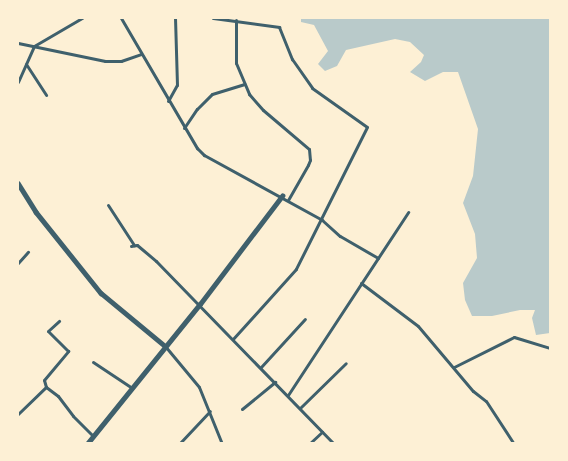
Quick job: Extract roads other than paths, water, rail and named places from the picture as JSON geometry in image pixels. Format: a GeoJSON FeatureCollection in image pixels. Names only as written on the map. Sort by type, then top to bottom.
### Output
{"type":"FeatureCollection","features":[{"type":"Feature","properties":{"kind":"street"},"geometry":{"type":"LineString","coordinates":[[18,82],[34,46],[82,18]]}},
{"type":"Feature","properties":{"kind":"street"},"geometry":{"type":"LineString","coordinates":[[121,18],[184,128],[204,156],[282,196],[322,220],[340,236],[378,258]]}},
{"type":"Feature","properties":{"kind":"street"},"geometry":{"type":"LineString","coordinates":[[168,101],[177,85],[175,18]]}},
{"type":"Feature","properties":{"kind":"street"},"geometry":{"type":"LineString","coordinates":[[212,18],[278,27],[292,59],[312,88],[367,127],[322,220],[292,275],[233,339]]}},
{"type":"Feature","properties":{"kind":"street"},"geometry":{"type":"LineString","coordinates":[[236,20],[235,54],[244,84],[257,103],[309,149],[310,160],[308,165],[288,200]]}},
{"type":"Feature","properties":{"kind":"street"},"geometry":{"type":"LineString","coordinates":[[18,43],[105,61],[121,61],[141,54]]}},
{"type":"Feature","properties":{"kind":"street"},"geometry":{"type":"LineString","coordinates":[[26,63],[46,95]]}},
{"type":"Feature","properties":{"kind":"street"},"geometry":{"type":"LineString","coordinates":[[184,128],[197,109],[212,94],[244,84]]}},
{"type":"Feature","properties":{"kind":"street"},"geometry":{"type":"LineString","coordinates":[[18,183],[36,212],[101,293],[165,346],[199,387],[222,444]]}},
{"type":"Feature","properties":{"kind":"street"},"geometry":{"type":"LineString","coordinates":[[87,444],[200,304],[282,196]]}},
{"type":"Feature","properties":{"kind":"street"},"geometry":{"type":"LineString","coordinates":[[108,205],[132,245],[140,247],[200,304],[334,444]]}},
{"type":"Feature","properties":{"kind":"street"},"geometry":{"type":"LineString","coordinates":[[288,395],[408,212]]}},
{"type":"Feature","properties":{"kind":"street"},"geometry":{"type":"LineString","coordinates":[[18,263],[28,252]]}},
{"type":"Feature","properties":{"kind":"street"},"geometry":{"type":"LineString","coordinates":[[361,283],[418,326],[473,391],[486,401],[514,444]]}},
{"type":"Feature","properties":{"kind":"street"},"geometry":{"type":"LineString","coordinates":[[261,367],[305,319]]}},
{"type":"Feature","properties":{"kind":"street"},"geometry":{"type":"LineString","coordinates":[[59,321],[48,332],[68,351],[44,380],[46,387],[58,396],[73,416],[94,436]]}},
{"type":"Feature","properties":{"kind":"street"},"geometry":{"type":"LineString","coordinates":[[454,367],[514,337],[550,348]]}},
{"type":"Feature","properties":{"kind":"street"},"geometry":{"type":"LineString","coordinates":[[93,362],[132,388]]}},
{"type":"Feature","properties":{"kind":"street"},"geometry":{"type":"LineString","coordinates":[[300,408],[346,363]]}},
{"type":"Feature","properties":{"kind":"street"},"geometry":{"type":"LineString","coordinates":[[242,409],[275,382]]}},
{"type":"Feature","properties":{"kind":"street"},"geometry":{"type":"LineString","coordinates":[[18,414],[46,387]]}},
{"type":"Feature","properties":{"kind":"street"},"geometry":{"type":"LineString","coordinates":[[179,444],[210,411]]}},
{"type":"Feature","properties":{"kind":"street"},"geometry":{"type":"LineString","coordinates":[[309,444],[322,432]]}}]}
